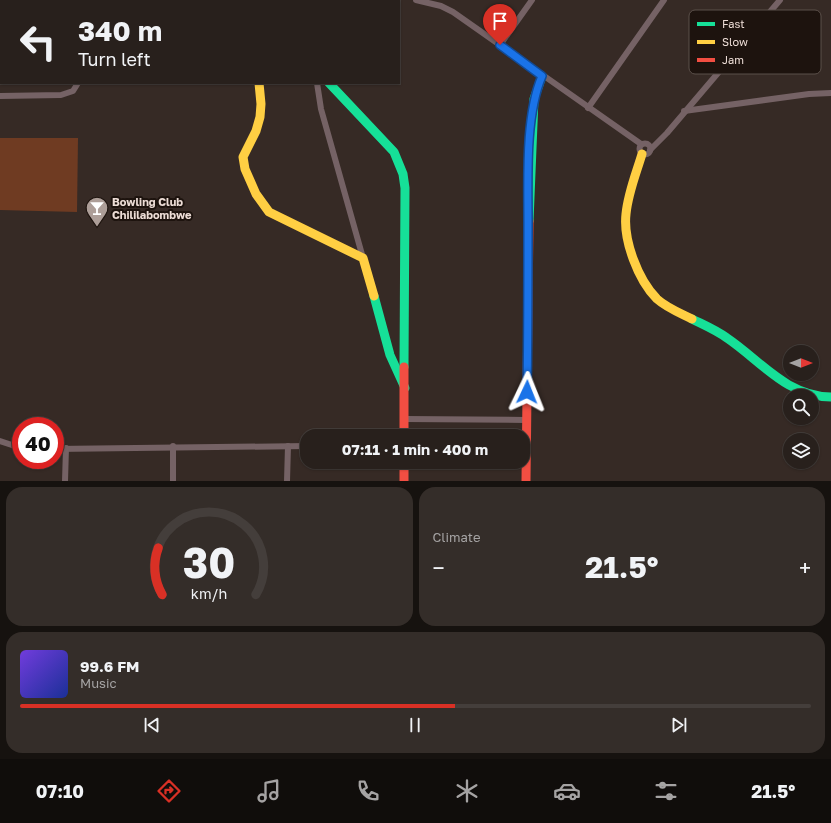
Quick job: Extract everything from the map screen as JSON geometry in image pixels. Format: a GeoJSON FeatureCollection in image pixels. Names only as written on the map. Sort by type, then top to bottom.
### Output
{"type":"FeatureCollection","features":[{"type":"Feature","properties":{"kind":"street"},"geometry":{"type":"LineString","coordinates":[[416,0],[441,6],[453,12],[644,149]]}},
{"type":"Feature","properties":{"kind":"street"},"geometry":{"type":"LineString","coordinates":[[500,45],[532,0]]}},
{"type":"Feature","properties":{"kind":"street"},"geometry":{"type":"LineString","coordinates":[[588,108],[664,0]]}},
{"type":"Feature","properties":{"kind":"street"},"geometry":{"type":"LineString","coordinates":[[771,10],[780,0]]}},
{"type":"Feature","properties":{"kind":"street"},"geometry":{"type":"LineString","coordinates":[[716,74],[684,111],[644,149],[628,200],[626,233],[634,259],[651,293],[667,306],[726,337],[773,375],[789,385],[806,394],[824,398],[831,397]]}},
{"type":"Feature","properties":{"kind":"street"},"geometry":{"type":"LineString","coordinates":[[526,481],[528,187],[535,92],[542,76]]}},
{"type":"Feature","properties":{"kind":"street"},"geometry":{"type":"LineString","coordinates":[[0,96],[61,95],[73,91],[77,84]]}},
{"type":"Feature","properties":{"kind":"street"},"geometry":{"type":"LineString","coordinates":[[259,84],[261,95],[260,121],[243,157],[246,170],[263,206],[269,212],[290,224],[363,258]]}},
{"type":"Feature","properties":{"kind":"street"},"geometry":{"type":"LineString","coordinates":[[317,84],[322,109],[390,355],[405,388]]}},
{"type":"Feature","properties":{"kind":"street"},"geometry":{"type":"LineString","coordinates":[[330,84],[394,152],[403,174],[405,188],[404,429]]}},
{"type":"Feature","properties":{"kind":"street"},"geometry":{"type":"LineString","coordinates":[[684,111],[809,94],[831,93]]}},
{"type":"Feature","properties":{"kind":"street"},"geometry":{"type":"LineString","coordinates":[[405,419],[526,420]]}},
{"type":"Feature","properties":{"kind":"street"},"geometry":{"type":"LineString","coordinates":[[0,441],[12,445]]}},
{"type":"Feature","properties":{"kind":"street"},"geometry":{"type":"LineString","coordinates":[[173,446],[173,481]]}},
{"type":"Feature","properties":{"kind":"street"},"geometry":{"type":"LineString","coordinates":[[287,481],[288,446]]}},
{"type":"Feature","properties":{"kind":"street"},"geometry":{"type":"LineString","coordinates":[[65,481],[66,448],[300,446]]}},
{"type":"Feature","properties":{"kind":"street"},"geometry":{"type":"LineString","coordinates":[[404,469],[404,481]]}},
{"type":"Feature","properties":{"kind":"shaded area"},"geometry":{"type":"Polygon","coordinates":[[[0,138],[78,138],[77,212],[0,210],[0,138]]]}},
{"type":"Feature","properties":{"kind":"traffic: fast"},"geometry":{"type":"LineString","coordinates":[[529,221],[534,99],[542,76]]}},
{"type":"Feature","properties":{"kind":"traffic: fast"},"geometry":{"type":"LineString","coordinates":[[330,84],[394,152],[403,174],[405,188],[404,367]]}},
{"type":"Feature","properties":{"kind":"traffic: fast"},"geometry":{"type":"LineString","coordinates":[[374,296],[390,355],[405,388]]}},
{"type":"Feature","properties":{"kind":"traffic: fast"},"geometry":{"type":"LineString","coordinates":[[692,319],[723,335],[787,384],[801,391],[831,397]]}},
{"type":"Feature","properties":{"kind":"traffic: slow"},"geometry":{"type":"LineString","coordinates":[[259,84],[261,104],[260,117],[256,131],[243,157],[245,169],[256,194],[269,212],[363,258],[374,296]]}},
{"type":"Feature","properties":{"kind":"traffic: slow"},"geometry":{"type":"LineString","coordinates":[[642,154],[630,191],[627,206],[626,224],[629,247],[638,271],[650,291],[657,299],[669,308],[692,319]]}},
{"type":"Feature","properties":{"kind":"traffic: jam"},"geometry":{"type":"LineString","coordinates":[[526,481],[529,221]]}},
{"type":"Feature","properties":{"kind":"traffic: jam"},"geometry":{"type":"LineString","coordinates":[[404,367],[404,429]]}},
{"type":"Feature","properties":{"kind":"traffic: jam"},"geometry":{"type":"LineString","coordinates":[[404,469],[404,481]]}},
{"type":"Feature","properties":{"kind":"place","name":"Bowling Club Chililabombwe"},"geometry":{"type":"Point","coordinates":[97,228]}},
{"type":"Feature","properties":{"kind":"route"},"geometry":{"type":"LineString","coordinates":[[500,45],[542,76],[535,92],[534,99],[528,187],[527,392]]}}]}
